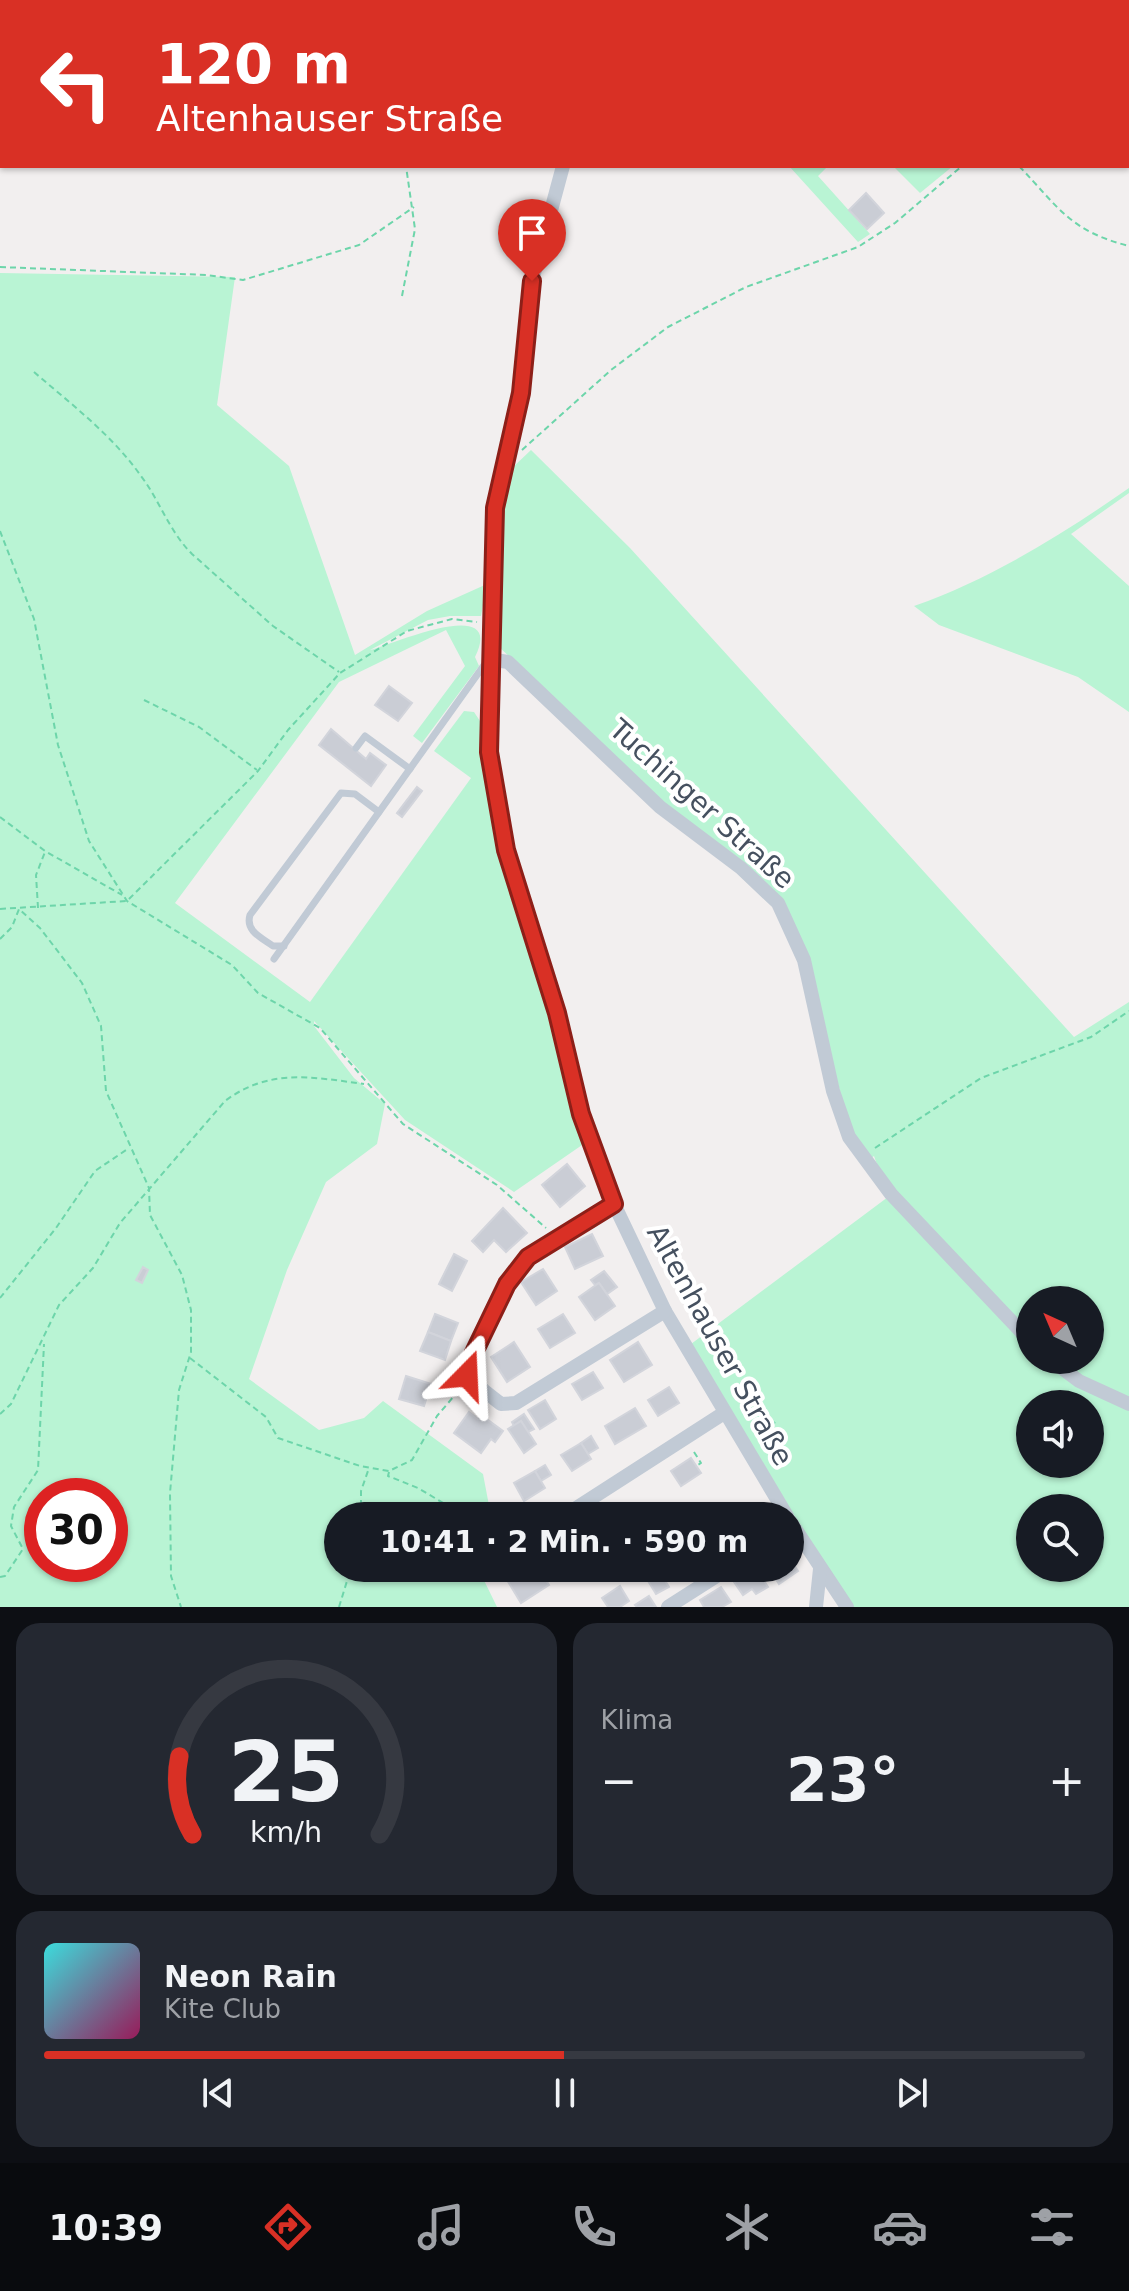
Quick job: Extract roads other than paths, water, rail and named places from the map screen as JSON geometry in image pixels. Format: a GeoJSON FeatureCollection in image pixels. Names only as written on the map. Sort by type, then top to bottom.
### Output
{"type":"FeatureCollection","features":[{"type":"Feature","properties":{"kind":"street","name":"Altenhauser Straße"},"geometry":{"type":"LineString","coordinates":[[562,168],[532,281],[525,366],[495,508],[489,752],[500,825],[557,1013],[581,1114],[614,1204],[665,1311],[777,1502]]}},
{"type":"Feature","properties":{"kind":"street","name":"Tuchinger Straße"},"geometry":{"type":"LineString","coordinates":[[489,659],[508,662],[660,807],[741,868],[778,903],[804,960],[833,1091],[849,1137],[891,1194],[1016,1326]]}},
{"type":"Feature","properties":{"kind":"street"},"geometry":{"type":"LineString","coordinates":[[614,1204],[528,1257],[507,1284],[467,1367],[469,1379],[501,1404],[516,1403],[665,1311]]}},
{"type":"Feature","properties":{"kind":"street"},"geometry":{"type":"LineString","coordinates":[[1071,1374],[1089,1387],[1129,1404]]}},
{"type":"Feature","properties":{"kind":"street"},"geometry":{"type":"LineString","coordinates":[[586,1502],[724,1413]]}},
{"type":"Feature","properties":{"kind":"street","name":"Altenhauser Straße"},"geometry":{"type":"LineString","coordinates":[[804,1545],[847,1607]]}},
{"type":"Feature","properties":{"kind":"street"},"geometry":{"type":"LineString","coordinates":[[816,1607],[820,1569]]}},
{"type":"Feature","properties":{"kind":"street"},"geometry":{"type":"LineString","coordinates":[[668,1607],[707,1582]]}},
{"type":"Feature","properties":{"kind":"lane"},"geometry":{"type":"LineString","coordinates":[[274,959],[489,659]]}},
{"type":"Feature","properties":{"kind":"lane"},"geometry":{"type":"LineString","coordinates":[[356,748],[365,736],[410,769]]}},
{"type":"Feature","properties":{"kind":"lane"},"geometry":{"type":"LineString","coordinates":[[284,946],[273,946],[252,931],[248,923],[250,915],[341,793],[355,794],[379,812]]}}]}
